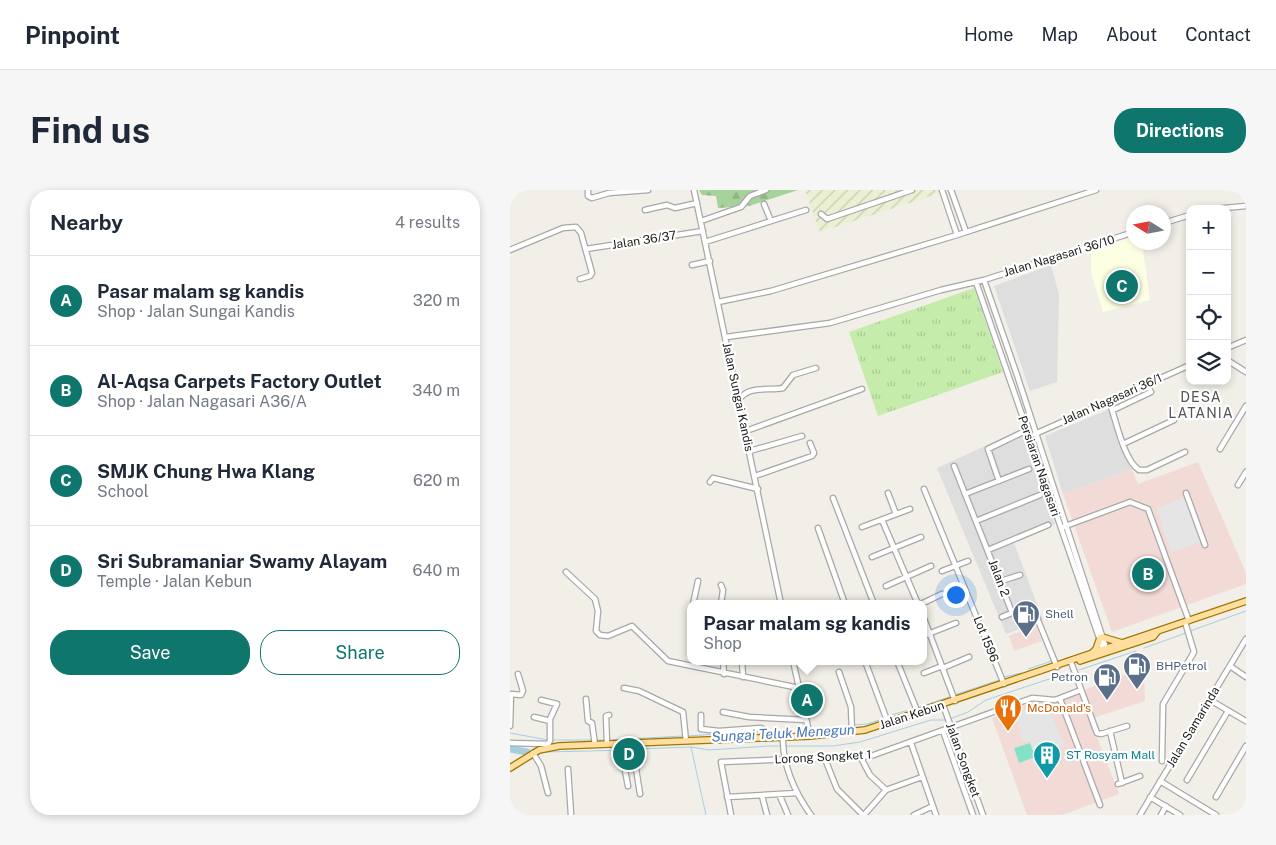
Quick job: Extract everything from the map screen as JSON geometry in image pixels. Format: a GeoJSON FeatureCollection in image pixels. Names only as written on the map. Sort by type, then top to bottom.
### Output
{"type":"FeatureCollection","features":[{"type":"Feature","properties":{"kind":"main road","name":"Jalan Kebun"},"geometry":{"type":"LineString","coordinates":[[1072,662],[1151,632],[1157,632],[1246,601]]}},
{"type":"Feature","properties":{"kind":"main road","name":"Jalan Kebun"},"geometry":{"type":"LineString","coordinates":[[510,768],[548,743],[607,741],[621,748],[632,748],[686,737],[764,733],[783,743],[810,736],[852,733],[918,714],[1072,662],[1091,653],[1105,651],[1153,637],[1157,632]]}},
{"type":"Feature","properties":{"kind":"main road"},"geometry":{"type":"LineString","coordinates":[[1091,653],[1096,649],[1101,638],[1122,643]]}},
{"type":"Feature","properties":{"kind":"street"},"geometry":{"type":"LineString","coordinates":[[588,190],[588,196],[592,198],[609,193],[648,190]]}},
{"type":"Feature","properties":{"kind":"street","name":"Jalan Sungai Kandis"},"geometry":{"type":"LineString","coordinates":[[694,190],[780,600]]}},
{"type":"Feature","properties":{"kind":"street"},"geometry":{"type":"LineString","coordinates":[[701,221],[741,207],[750,196],[766,190]]}},
{"type":"Feature","properties":{"kind":"street"},"geometry":{"type":"LineString","coordinates":[[822,214],[827,220],[912,190]]}},
{"type":"Feature","properties":{"kind":"street"},"geometry":{"type":"LineString","coordinates":[[942,190],[957,235]]}},
{"type":"Feature","properties":{"kind":"street"},"geometry":{"type":"LineString","coordinates":[[951,190],[966,232]]}},
{"type":"Feature","properties":{"kind":"street"},"geometry":{"type":"LineString","coordinates":[[718,302],[771,292],[1096,190]]}},
{"type":"Feature","properties":{"kind":"street"},"geometry":{"type":"LineString","coordinates":[[644,210],[667,205],[676,208],[696,203]]}},
{"type":"Feature","properties":{"kind":"street"},"geometry":{"type":"LineString","coordinates":[[764,204],[771,221]]}},
{"type":"Feature","properties":{"kind":"street"},"geometry":{"type":"LineString","coordinates":[[1231,207],[1246,206]]}},
{"type":"Feature","properties":{"kind":"street"},"geometry":{"type":"LineString","coordinates":[[706,242],[806,210]]}},
{"type":"Feature","properties":{"kind":"street"},"geometry":{"type":"LineString","coordinates":[[1171,221],[1186,217]]}},
{"type":"Feature","properties":{"kind":"street"},"geometry":{"type":"LineString","coordinates":[[953,222],[960,227],[962,220]]}},
{"type":"Feature","properties":{"kind":"street"},"geometry":{"type":"LineString","coordinates":[[510,250],[563,228],[574,226],[578,229],[586,249],[592,275],[580,279]]}},
{"type":"Feature","properties":{"kind":"street","name":"Jalan 36/37"},"geometry":{"type":"LineString","coordinates":[[586,249],[703,231]]}},
{"type":"Feature","properties":{"kind":"street","name":"Jalan Nagasari 36/10"},"geometry":{"type":"LineString","coordinates":[[726,337],[819,326],[984,280],[1126,235]]}},
{"type":"Feature","properties":{"kind":"street"},"geometry":{"type":"LineString","coordinates":[[692,265],[710,261]]}},
{"type":"Feature","properties":{"kind":"street","name":"Persiaran Nagasari"},"geometry":{"type":"LineString","coordinates":[[984,280],[1017,375],[1063,527]]}},
{"type":"Feature","properties":{"kind":"street","name":"Persiaran Nagasari"},"geometry":{"type":"LineString","coordinates":[[976,282],[1105,651]]}},
{"type":"Feature","properties":{"kind":"street"},"geometry":{"type":"LineString","coordinates":[[980,293],[981,287],[987,290]]}},
{"type":"Feature","properties":{"kind":"street"},"geometry":{"type":"LineString","coordinates":[[1231,346],[1246,340]]}},
{"type":"Feature","properties":{"kind":"street"},"geometry":{"type":"LineString","coordinates":[[1231,363],[1246,372]]}},
{"type":"Feature","properties":{"kind":"street","name":"Jalan Nagasari 36/1"},"geometry":{"type":"LineString","coordinates":[[1035,434],[1186,367]]}},
{"type":"Feature","properties":{"kind":"street"},"geometry":{"type":"LineString","coordinates":[[739,400],[743,394],[758,389],[783,388],[793,375],[816,368]]}},
{"type":"Feature","properties":{"kind":"street"},"geometry":{"type":"LineString","coordinates":[[1113,410],[1151,392],[1147,384]]}},
{"type":"Feature","properties":{"kind":"street"},"geometry":{"type":"LineString","coordinates":[[746,431],[862,389]]}},
{"type":"Feature","properties":{"kind":"street"},"geometry":{"type":"LineString","coordinates":[[1109,401],[1123,444],[1134,467],[1139,470],[1146,470],[1186,452]]}},
{"type":"Feature","properties":{"kind":"street"},"geometry":{"type":"LineString","coordinates":[[1220,449],[1246,406]]}},
{"type":"Feature","properties":{"kind":"street"},"geometry":{"type":"LineString","coordinates":[[1123,444],[1174,420]]}},
{"type":"Feature","properties":{"kind":"street"},"geometry":{"type":"LineString","coordinates":[[999,481],[988,449],[1021,433]]}},
{"type":"Feature","properties":{"kind":"street"},"geometry":{"type":"LineString","coordinates":[[750,450],[802,436]]}},
{"type":"Feature","properties":{"kind":"street"},"geometry":{"type":"LineString","coordinates":[[755,476],[812,456],[814,453],[810,443]]}},
{"type":"Feature","properties":{"kind":"street","name":"Jalan 2"},"geometry":{"type":"LineString","coordinates":[[954,466],[1011,610],[1014,612],[1033,608],[1057,667]]}},
{"type":"Feature","properties":{"kind":"street"},"geometry":{"type":"LineString","coordinates":[[966,494],[1029,469]]}},
{"type":"Feature","properties":{"kind":"street"},"geometry":{"type":"LineString","coordinates":[[1238,485],[1246,472]]}},
{"type":"Feature","properties":{"kind":"street"},"geometry":{"type":"LineString","coordinates":[[710,482],[713,478],[758,489]]}},
{"type":"Feature","properties":{"kind":"street","name":"Lot 1596"},"geometry":{"type":"LineString","coordinates":[[924,489],[1004,684]]}},
{"type":"Feature","properties":{"kind":"street"},"geometry":{"type":"LineString","coordinates":[[888,493],[896,514]]}},
{"type":"Feature","properties":{"kind":"street"},"geometry":{"type":"LineString","coordinates":[[1186,493],[1205,545]]}},
{"type":"Feature","properties":{"kind":"street"},"geometry":{"type":"LineString","coordinates":[[976,521],[1040,495]]}},
{"type":"Feature","properties":{"kind":"street"},"geometry":{"type":"LineString","coordinates":[[833,498],[872,600]]}},
{"type":"Feature","properties":{"kind":"street"},"geometry":{"type":"LineString","coordinates":[[1063,527],[1130,502],[1148,509],[1187,622],[1194,655],[1164,704],[1162,761]]}},
{"type":"Feature","properties":{"kind":"street"},"geometry":{"type":"LineString","coordinates":[[862,527],[910,509]]}},
{"type":"Feature","properties":{"kind":"street"},"geometry":{"type":"LineString","coordinates":[[882,520],[918,600]]}},
{"type":"Feature","properties":{"kind":"street"},"geometry":{"type":"LineString","coordinates":[[988,550],[1048,525]]}},
{"type":"Feature","properties":{"kind":"street"},"geometry":{"type":"LineString","coordinates":[[818,528],[844,600]]}},
{"type":"Feature","properties":{"kind":"street"},"geometry":{"type":"LineString","coordinates":[[872,557],[921,536]]}},
{"type":"Feature","properties":{"kind":"street"},"geometry":{"type":"LineString","coordinates":[[942,571],[968,561]]}},
{"type":"Feature","properties":{"kind":"street"},"geometry":{"type":"LineString","coordinates":[[886,586],[932,566]]}},
{"type":"Feature","properties":{"kind":"street"},"geometry":{"type":"LineString","coordinates":[[566,572],[595,599],[598,611],[596,631],[600,635],[608,636],[632,626],[665,660],[687,663]]}},
{"type":"Feature","properties":{"kind":"street"},"geometry":{"type":"LineString","coordinates":[[1001,581],[1020,575]]}},
{"type":"Feature","properties":{"kind":"street"},"geometry":{"type":"LineString","coordinates":[[694,600],[698,581]]}},
{"type":"Feature","properties":{"kind":"street"},"geometry":{"type":"LineString","coordinates":[[721,585],[724,590],[722,600]]}},
{"type":"Feature","properties":{"kind":"street"},"geometry":{"type":"LineString","coordinates":[[927,601],[942,594]]}},
{"type":"Feature","properties":{"kind":"street"},"geometry":{"type":"LineString","coordinates":[[1002,617],[1014,612]]}},
{"type":"Feature","properties":{"kind":"street"},"geometry":{"type":"LineString","coordinates":[[927,635],[956,623]]}},
{"type":"Feature","properties":{"kind":"street"},"geometry":{"type":"LineString","coordinates":[[927,626],[955,701]]}},
{"type":"Feature","properties":{"kind":"street","name":"Jalan Samarinda"},"geometry":{"type":"LineString","coordinates":[[1140,815],[1150,797],[1163,782],[1246,639]]}},
{"type":"Feature","properties":{"kind":"street"},"geometry":{"type":"LineString","coordinates":[[924,673],[969,657]]}},
{"type":"Feature","properties":{"kind":"street"},"geometry":{"type":"LineString","coordinates":[[1072,662],[1099,734],[1127,726]]}},
{"type":"Feature","properties":{"kind":"street"},"geometry":{"type":"LineString","coordinates":[[698,665],[724,674],[799,688]]}},
{"type":"Feature","properties":{"kind":"street"},"geometry":{"type":"LineString","coordinates":[[723,665],[724,674]]}},
{"type":"Feature","properties":{"kind":"street"},"geometry":{"type":"LineString","coordinates":[[742,665],[743,677]]}},
{"type":"Feature","properties":{"kind":"street"},"geometry":{"type":"LineString","coordinates":[[794,665],[810,736]]}},
{"type":"Feature","properties":{"kind":"street"},"geometry":{"type":"LineString","coordinates":[[866,665],[888,723]]}},
{"type":"Feature","properties":{"kind":"street"},"geometry":{"type":"LineString","coordinates":[[899,665],[918,714]]}},
{"type":"Feature","properties":{"kind":"street"},"geometry":{"type":"LineString","coordinates":[[1230,666],[1246,677]]}},
{"type":"Feature","properties":{"kind":"street"},"geometry":{"type":"LineString","coordinates":[[839,672],[851,707],[852,733]]}},
{"type":"Feature","properties":{"kind":"street"},"geometry":{"type":"LineString","coordinates":[[510,725],[510,694],[522,693],[518,674]]}},
{"type":"Feature","properties":{"kind":"street"},"geometry":{"type":"LineString","coordinates":[[624,688],[639,691],[683,712],[686,737]]}},
{"type":"Feature","properties":{"kind":"street"},"geometry":{"type":"LineString","coordinates":[[1081,690],[1060,699],[1100,805]]}},
{"type":"Feature","properties":{"kind":"street","name":"Lorong Songket 1"},"geometry":{"type":"LineString","coordinates":[[727,797],[721,762],[871,756],[1037,696],[1050,700],[1060,699]]}},
{"type":"Feature","properties":{"kind":"street"},"geometry":{"type":"LineString","coordinates":[[586,699],[586,716],[592,724],[595,742]]}},
{"type":"Feature","properties":{"kind":"street"},"geometry":{"type":"LineString","coordinates":[[510,742],[548,743],[550,721],[557,704],[542,700]]}},
{"type":"Feature","properties":{"kind":"street"},"geometry":{"type":"LineString","coordinates":[[1210,700],[1246,721]]}},
{"type":"Feature","properties":{"kind":"street","name":"Jalan Songket"},"geometry":{"type":"LineString","coordinates":[[943,705],[983,815]]}},
{"type":"Feature","properties":{"kind":"street","name":"Jalan Samarinda"},"geometry":{"type":"LineString","coordinates":[[1187,780],[1228,711]]}},
{"type":"Feature","properties":{"kind":"street"},"geometry":{"type":"LineString","coordinates":[[723,712],[749,717],[806,720]]}},
{"type":"Feature","properties":{"kind":"street"},"geometry":{"type":"LineString","coordinates":[[607,741],[606,716],[609,715]]}},
{"type":"Feature","properties":{"kind":"street"},"geometry":{"type":"LineString","coordinates":[[701,715],[702,729],[719,735],[757,728],[764,733]]}},
{"type":"Feature","properties":{"kind":"street"},"geometry":{"type":"LineString","coordinates":[[534,717],[550,721]]}},
{"type":"Feature","properties":{"kind":"street","name":"Jalan Songket"},"geometry":{"type":"LineString","coordinates":[[943,731],[973,815]]}},
{"type":"Feature","properties":{"kind":"street"},"geometry":{"type":"LineString","coordinates":[[1110,732],[1120,784],[1140,776]]}},
{"type":"Feature","properties":{"kind":"street"},"geometry":{"type":"LineString","coordinates":[[783,743],[785,759],[797,793],[811,815]]}},
{"type":"Feature","properties":{"kind":"street"},"geometry":{"type":"LineString","coordinates":[[911,743],[936,815]]}},
{"type":"Feature","properties":{"kind":"street"},"geometry":{"type":"LineString","coordinates":[[1216,797],[1246,746]]}},
{"type":"Feature","properties":{"kind":"street"},"geometry":{"type":"LineString","coordinates":[[621,748],[628,786]]}},
{"type":"Feature","properties":{"kind":"street"},"geometry":{"type":"LineString","coordinates":[[632,748],[640,794]]}},
{"type":"Feature","properties":{"kind":"street"},"geometry":{"type":"LineString","coordinates":[[533,753],[541,766],[548,793]]}},
{"type":"Feature","properties":{"kind":"street"},"geometry":{"type":"LineString","coordinates":[[860,756],[870,774],[886,790]]}},
{"type":"Feature","properties":{"kind":"street"},"geometry":{"type":"LineString","coordinates":[[824,759],[837,789],[864,815],[886,790],[922,777]]}},
{"type":"Feature","properties":{"kind":"street"},"geometry":{"type":"LineString","coordinates":[[568,769],[571,815]]}},
{"type":"Feature","properties":{"kind":"street"},"geometry":{"type":"LineString","coordinates":[[1163,782],[1216,815]]}},
{"type":"Feature","properties":{"kind":"street"},"geometry":{"type":"LineString","coordinates":[[731,815],[727,797],[797,793]]}},
{"type":"Feature","properties":{"kind":"street"},"geometry":{"type":"LineString","coordinates":[[779,794],[788,815]]}},
{"type":"Feature","properties":{"kind":"street"},"geometry":{"type":"LineString","coordinates":[[762,796],[767,815]]}},
{"type":"Feature","properties":{"kind":"street"},"geometry":{"type":"LineString","coordinates":[[1150,797],[1180,815]]}},
{"type":"Feature","properties":{"kind":"street"},"geometry":{"type":"LineString","coordinates":[[914,815],[933,806]]}},
{"type":"Feature","properties":{"kind":"street"},"geometry":{"type":"LineString","coordinates":[[1161,815],[1166,806]]}},
{"type":"Feature","properties":{"kind":"street"},"geometry":{"type":"LineString","coordinates":[[1243,814],[1246,809]]}},
{"type":"Feature","properties":{"kind":"shaded area"},"geometry":{"type":"Polygon","coordinates":[[[805,190],[940,190],[940,193],[820,232],[805,190]]]}},
{"type":"Feature","properties":{"kind":"shaded area"},"geometry":{"type":"Polygon","coordinates":[[[1126,239],[1126,250],[1143,250],[1150,300],[1103,312],[1091,272],[1091,250],[1126,239]]]}},
{"type":"Feature","properties":{"kind":"shaded area"},"geometry":{"type":"Polygon","coordinates":[[[1051,265],[1059,294],[1057,382],[1030,391],[994,286],[1051,265]]]}},
{"type":"Feature","properties":{"kind":"shaded area"},"geometry":{"type":"Polygon","coordinates":[[[1110,409],[1132,469],[1063,494],[1045,436],[1110,409]]]}},
{"type":"Feature","properties":{"kind":"shaded area"},"geometry":{"type":"Polygon","coordinates":[[[1022,429],[1055,524],[1014,543],[1043,620],[1006,634],[937,468],[1022,429]]]}},
{"type":"Feature","properties":{"kind":"shaded area"},"geometry":{"type":"Polygon","coordinates":[[[1198,462],[1246,573],[1246,584],[1112,632],[1063,494],[1132,469],[1138,484],[1198,462]]]}},
{"type":"Feature","properties":{"kind":"shaded area"},"geometry":{"type":"Polygon","coordinates":[[[1186,497],[1202,541],[1171,553],[1157,508],[1186,497]]]}},
{"type":"Feature","properties":{"kind":"shaded area"},"geometry":{"type":"Polygon","coordinates":[[[1036,625],[1042,641],[1014,651],[1009,636],[1036,625]]]}},
{"type":"Feature","properties":{"kind":"shaded area"},"geometry":{"type":"Polygon","coordinates":[[[1144,667],[1145,701],[1090,719],[1119,794],[1062,815],[1027,815],[992,718],[1041,699],[1053,702],[1144,667]]]}},
{"type":"Feature","properties":{"kind":"shaded area"},"geometry":{"type":"Polygon","coordinates":[[[1044,703],[1047,704],[1065,746],[1035,756],[1030,740],[1023,742],[1015,716],[1008,719],[1006,716],[1044,703]]]}},
{"type":"Feature","properties":{"kind":"green space"},"geometry":{"type":"Polygon","coordinates":[[[699,190],[798,190],[749,206],[718,208],[716,196],[702,195],[699,190]]]}},
{"type":"Feature","properties":{"kind":"green space"},"geometry":{"type":"Polygon","coordinates":[[[974,288],[1003,372],[878,416],[849,332],[974,288]]]}},
{"type":"Feature","properties":{"kind":"green space"},"geometry":{"type":"Polygon","coordinates":[[[1030,743],[1035,757],[1019,763],[1014,748],[1030,743]]]}},
{"type":"Feature","properties":{"kind":"waterway","name":"Sungai Teluk Menegun"},"geometry":{"type":"LineString","coordinates":[[1190,631],[1246,611]]}},
{"type":"Feature","properties":{"kind":"waterway","name":"Sungai Teluk Menegun"},"geometry":{"type":"LineString","coordinates":[[1144,648],[1186,633]]}},
{"type":"Feature","properties":{"kind":"waterway","name":"Sungai Teluk Menegun"},"geometry":{"type":"LineString","coordinates":[[1079,670],[1136,651]]}},
{"type":"Feature","properties":{"kind":"waterway"},"geometry":{"type":"LineString","coordinates":[[1028,669],[1052,661]]}},
{"type":"Feature","properties":{"kind":"waterway","name":"Sungai Teluk Menegun"},"geometry":{"type":"LineString","coordinates":[[950,719],[968,712],[986,700],[1070,672]]}},
{"type":"Feature","properties":{"kind":"waterway"},"geometry":{"type":"LineString","coordinates":[[1004,677],[1021,673]]}},
{"type":"Feature","properties":{"kind":"waterway"},"geometry":{"type":"LineString","coordinates":[[957,694],[999,680]]}},
{"type":"Feature","properties":{"kind":"waterway"},"geometry":{"type":"LineString","coordinates":[[917,708],[949,697]]}},
{"type":"Feature","properties":{"kind":"waterway"},"geometry":{"type":"LineString","coordinates":[[887,716],[913,709]]}},
{"type":"Feature","properties":{"kind":"waterway"},"geometry":{"type":"LineString","coordinates":[[854,725],[867,724],[882,719]]}},
{"type":"Feature","properties":{"kind":"waterway","name":"Sungai Teluk Menegun"},"geometry":{"type":"LineString","coordinates":[[635,749],[691,747],[709,750],[769,746],[833,746],[860,742],[931,720],[947,720]]}},
{"type":"Feature","properties":{"kind":"waterway"},"geometry":{"type":"LineString","coordinates":[[813,729],[848,727]]}},
{"type":"Feature","properties":{"kind":"waterway"},"geometry":{"type":"LineString","coordinates":[[722,734],[804,730]]}},
{"type":"Feature","properties":{"kind":"waterway"},"geometry":{"type":"LineString","coordinates":[[510,733],[548,740]]}},
{"type":"Feature","properties":{"kind":"waterway"},"geometry":{"type":"LineString","coordinates":[[687,736],[718,734]]}},
{"type":"Feature","properties":{"kind":"waterway"},"geometry":{"type":"LineString","coordinates":[[610,740],[683,736]]}},
{"type":"Feature","properties":{"kind":"waterway"},"geometry":{"type":"LineString","coordinates":[[552,740],[593,740]]}},
{"type":"Feature","properties":{"kind":"waterway"},"geometry":{"type":"LineString","coordinates":[[597,740],[606,740]]}},
{"type":"Feature","properties":{"kind":"waterway"},"geometry":{"type":"LineString","coordinates":[[691,747],[706,815]]}},
{"type":"Feature","properties":{"kind":"waterway","name":"Sungai Teluk Menegun"},"geometry":{"type":"LineString","coordinates":[[510,749],[527,752]]}},
{"type":"Feature","properties":{"kind":"waterway","name":"Sungai Teluk Menegun"},"geometry":{"type":"LineString","coordinates":[[544,752],[631,750]]}},
{"type":"Feature","properties":{"kind":"place","name":"SMJK Chung Hwa Klang"},"geometry":{"type":"Point","coordinates":[1122,286]}},
{"type":"Feature","properties":{"kind":"place","name":"Al-Aqsa Carpets Factory Outlet"},"geometry":{"type":"Point","coordinates":[1148,574]}},
{"type":"Feature","properties":{"kind":"place","name":"Shell"},"geometry":{"type":"Point","coordinates":[1026,638]}},
{"type":"Feature","properties":{"kind":"place","name":"BHPetrol"},"geometry":{"type":"Point","coordinates":[1137,690]}},
{"type":"Feature","properties":{"kind":"place","name":"Pasar malam sg kandis"},"geometry":{"type":"Point","coordinates":[807,700]}},
{"type":"Feature","properties":{"kind":"place","name":"Petron"},"geometry":{"type":"Point","coordinates":[1107,701]}},
{"type":"Feature","properties":{"kind":"place","name":"McDonald's"},"geometry":{"type":"Point","coordinates":[1008,732]}},
{"type":"Feature","properties":{"kind":"place","name":"Sri Subramaniar Swamy Alayam"},"geometry":{"type":"Point","coordinates":[629,754]}},
{"type":"Feature","properties":{"kind":"place","name":"ST Rosyam Mall"},"geometry":{"type":"Point","coordinates":[1047,779]}},
{"type":"Feature","properties":{"kind":"district","name":"DESA LATANIA"},"geometry":{"type":"Point","coordinates":[1201,406]}}]}
